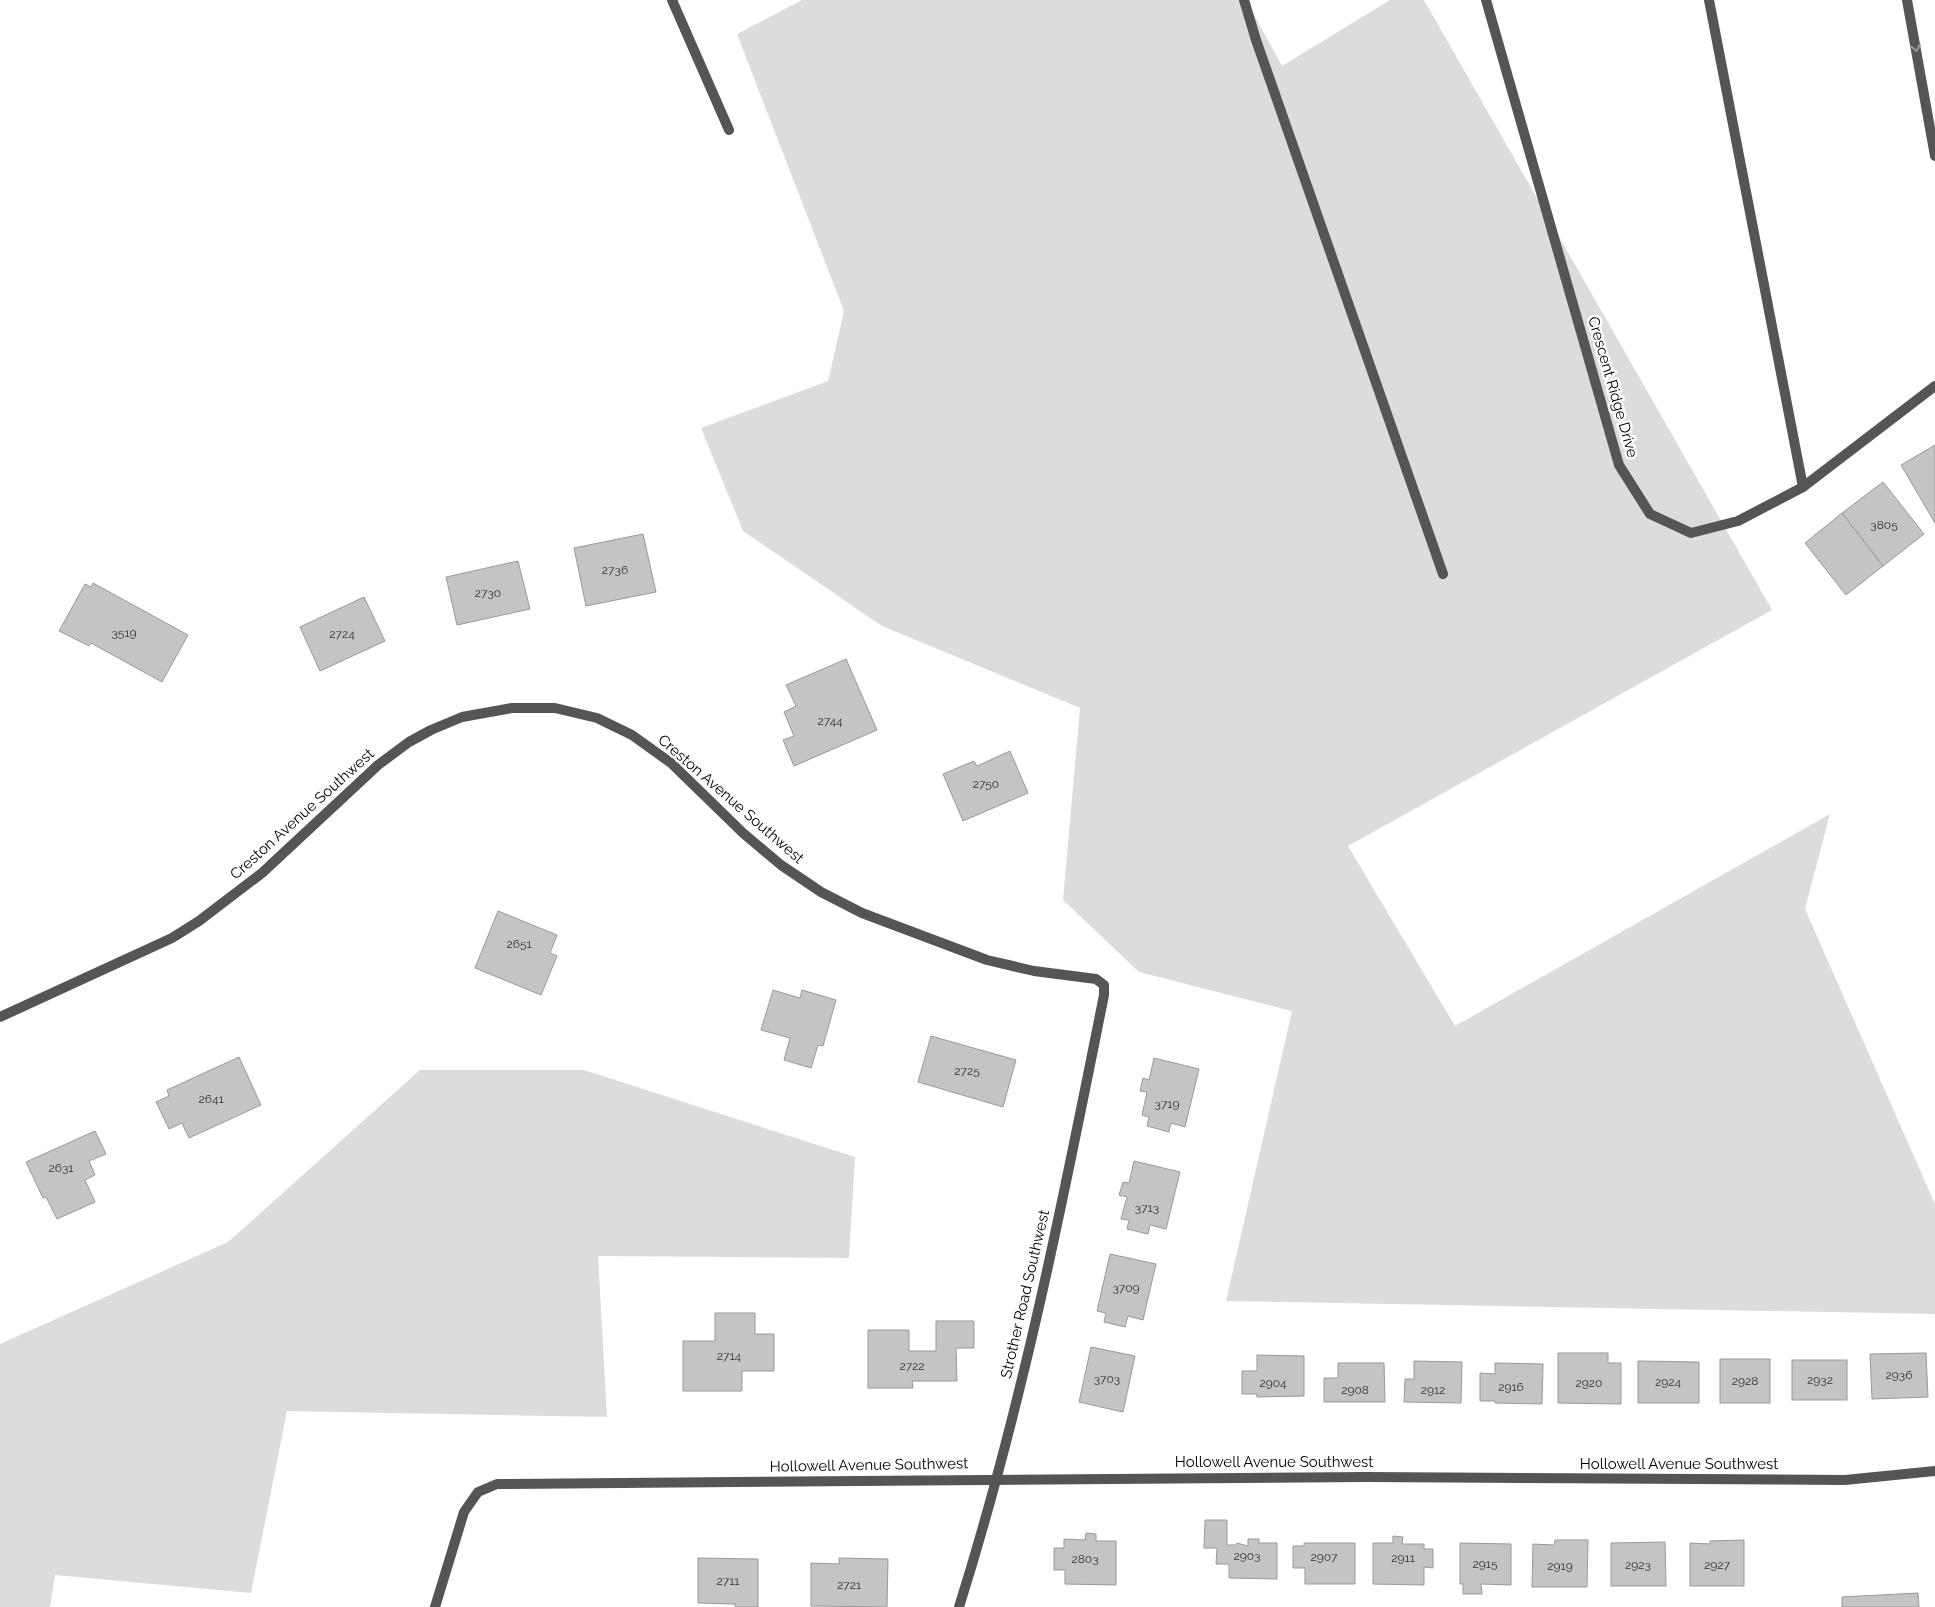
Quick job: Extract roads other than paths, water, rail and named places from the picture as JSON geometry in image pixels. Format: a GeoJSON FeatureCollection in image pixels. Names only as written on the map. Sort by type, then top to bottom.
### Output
{"type":"FeatureCollection","features":[{"type":"Feature","properties":{"kind":"street"},"geometry":{"type":"LineString","coordinates":[[672,0],[730,130]]}},
{"type":"Feature","properties":{"kind":"street"},"geometry":{"type":"LineString","coordinates":[[1244,0],[1256,40],[1443,574]]}},
{"type":"Feature","properties":{"kind":"street","name":"Crescent Ridge Drive"},"geometry":{"type":"LineString","coordinates":[[1486,0],[1619,465],[1650,514],[1691,533],[1738,521],[1803,487],[1933,385]]}},
{"type":"Feature","properties":{"kind":"street"},"geometry":{"type":"LineString","coordinates":[[1709,0],[1803,487]]}},
{"type":"Feature","properties":{"kind":"street"},"geometry":{"type":"LineString","coordinates":[[1907,0],[1935,156]]}},
{"type":"Feature","properties":{"kind":"street","name":"Creston Avenue Southwest"},"geometry":{"type":"LineString","coordinates":[[0,1016],[172,938],[199,921],[262,873],[378,765],[409,742],[462,717],[512,708],[556,708],[597,718],[632,735],[672,763],[743,833],[781,865],[821,892],[862,913],[987,960],[1034,971],[1096,978],[1104,985]]}},
{"type":"Feature","properties":{"kind":"street","name":"Strother Road Southwest"},"geometry":{"type":"LineString","coordinates":[[959,1607],[998,1479],[1058,1221],[1104,995],[1104,985]]}},
{"type":"Feature","properties":{"kind":"street","name":"Hollowell Avenue Southwest"},"geometry":{"type":"LineString","coordinates":[[435,1607],[464,1512],[478,1492],[497,1484],[1366,1477],[1845,1480],[1935,1471]]}}]}
